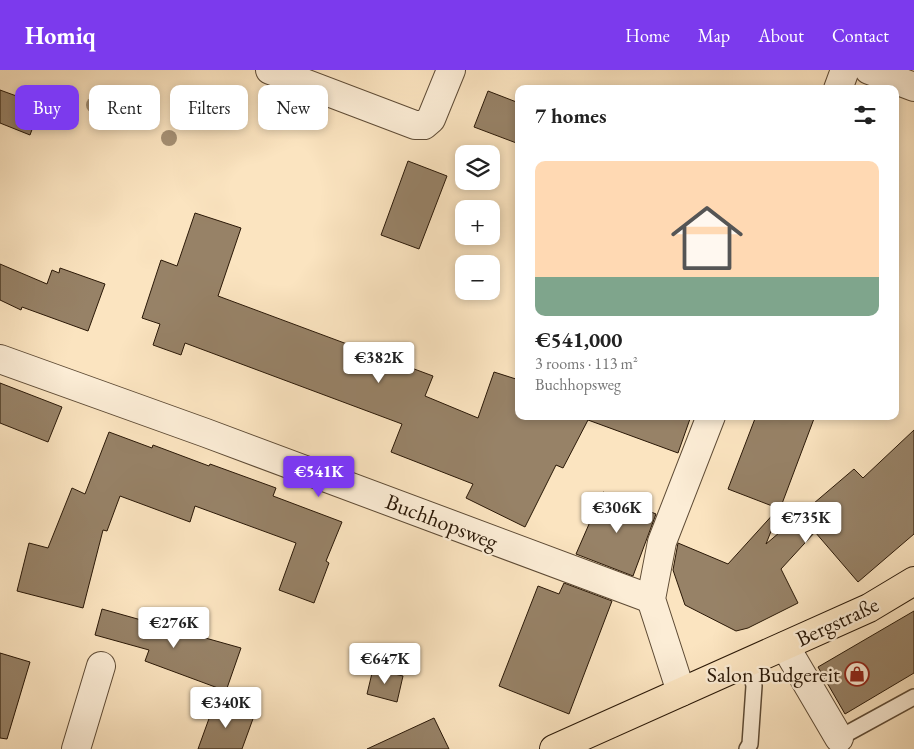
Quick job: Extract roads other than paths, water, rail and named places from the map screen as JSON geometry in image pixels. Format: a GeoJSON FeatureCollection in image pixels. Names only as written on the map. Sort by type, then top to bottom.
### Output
{"type":"FeatureCollection","features":[{"type":"Feature","properties":{"kind":"main road","name":"Bergstraße"},"geometry":{"type":"LineString","coordinates":[[554,749],[869,608],[914,581]]}},
{"type":"Feature","properties":{"kind":"street"},"geometry":{"type":"LineString","coordinates":[[270,70],[415,125],[424,125],[430,119],[451,70]]}},
{"type":"Feature","properties":{"kind":"street"},"geometry":{"type":"LineString","coordinates":[[839,85],[845,70]]}},
{"type":"Feature","properties":{"kind":"street"},"geometry":{"type":"LineString","coordinates":[[869,70],[914,86]]}},
{"type":"Feature","properties":{"kind":"street","name":"Buchhopsweg"},"geometry":{"type":"LineString","coordinates":[[0,359],[206,433],[651,599]]}},
{"type":"Feature","properties":{"kind":"street"},"geometry":{"type":"LineString","coordinates":[[681,692],[651,599],[662,542],[709,420]]}},
{"type":"Feature","properties":{"kind":"street","name":"Bergstraße"},"geometry":{"type":"LineString","coordinates":[[785,646],[839,738]]}},
{"type":"Feature","properties":{"kind":"street"},"geometry":{"type":"LineString","coordinates":[[76,749],[101,666]]}},
{"type":"Feature","properties":{"kind":"lane"},"geometry":{"type":"LineString","coordinates":[[747,749],[750,744],[754,686],[749,662]]}},
{"type":"Feature","properties":{"kind":"lane"},"geometry":{"type":"LineString","coordinates":[[839,738],[914,697]]}},
{"type":"Feature","properties":{"kind":"place","name":"Salon Budgereit"},"geometry":{"type":"Point","coordinates":[857,674]}}]}
